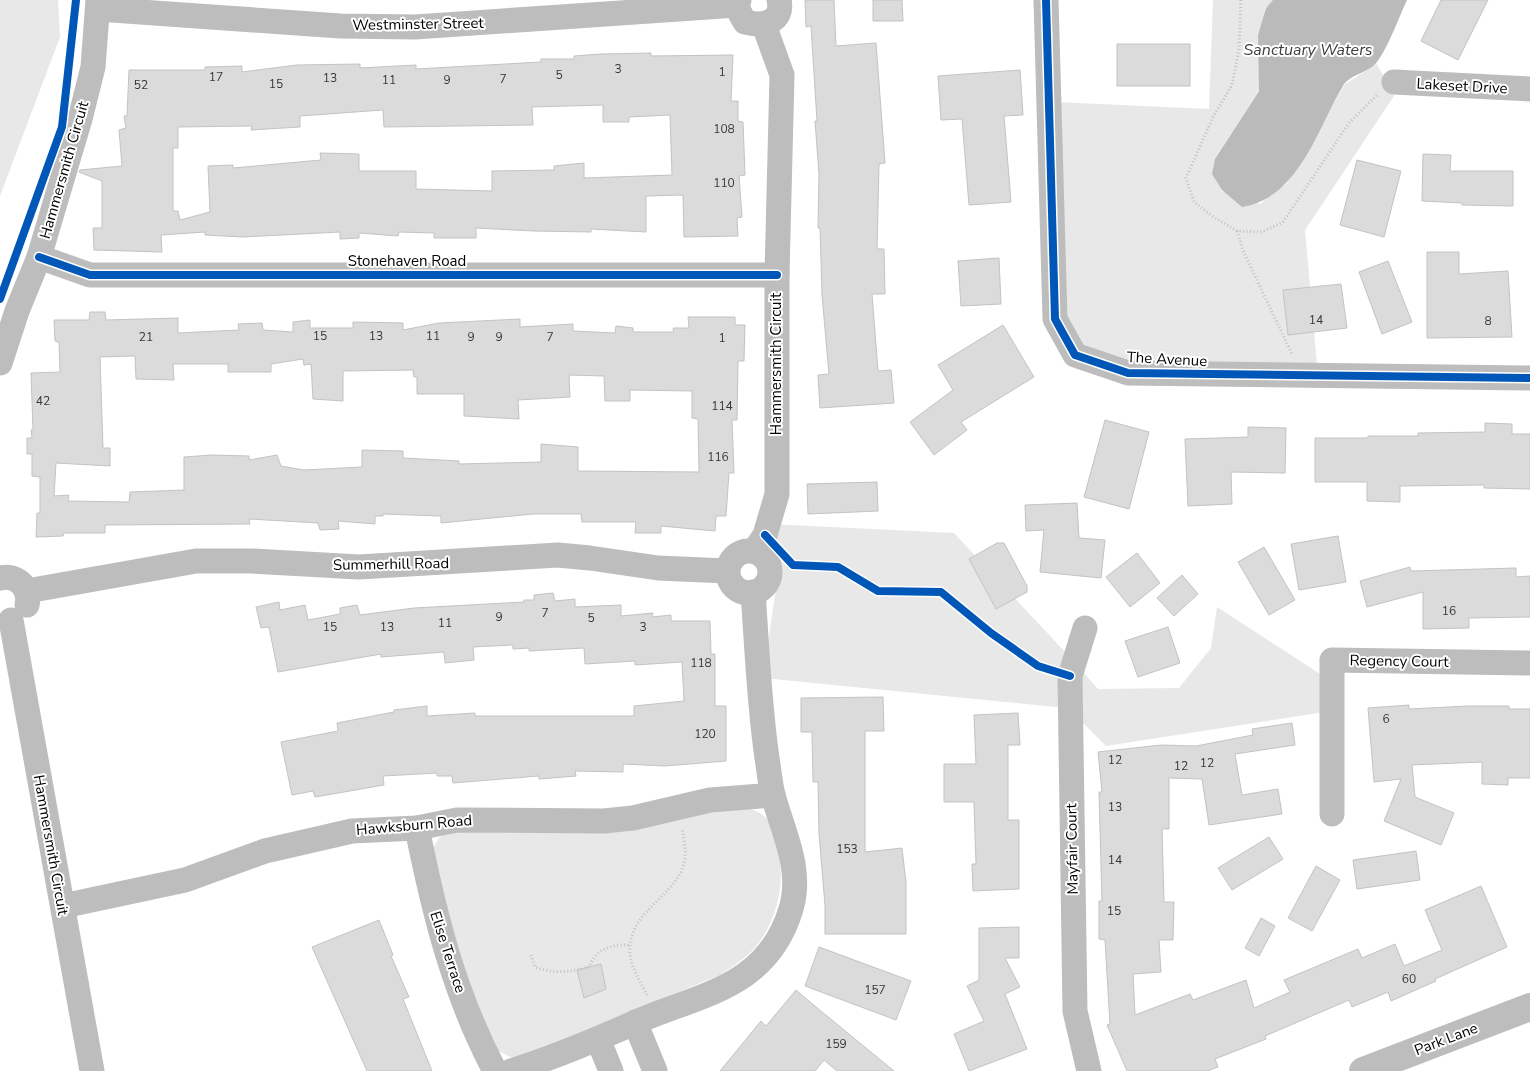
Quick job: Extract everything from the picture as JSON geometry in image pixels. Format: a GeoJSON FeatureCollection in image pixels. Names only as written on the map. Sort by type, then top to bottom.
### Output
{"type":"FeatureCollection","features":[{"type":"Feature","properties":{"kind":"street"},"geometry":{"type":"LineString","coordinates":[[738,2],[746,22],[764,25],[774,20],[780,8],[778,0]]}},
{"type":"Feature","properties":{"kind":"street","name":"The Avenue"},"geometry":{"type":"LineString","coordinates":[[1046,0],[1054,319],[1075,355],[1128,373],[1530,378]]}},
{"type":"Feature","properties":{"kind":"street","name":"Westminster Street"},"geometry":{"type":"LineString","coordinates":[[98,4],[340,26],[415,27],[738,2]]}},
{"type":"Feature","properties":{"kind":"street","name":"Hammersmith Circuit"},"geometry":{"type":"LineString","coordinates":[[0,364],[17,311],[39,257],[93,67],[98,4]]}},
{"type":"Feature","properties":{"kind":"street","name":"Hammersmith Circuit"},"geometry":{"type":"LineString","coordinates":[[754,551],[765,535],[777,494],[777,276],[782,75],[764,25]]}},
{"type":"Feature","properties":{"kind":"street","name":"Lakeset Drive"},"geometry":{"type":"LineString","coordinates":[[1394,82],[1530,89]]}},
{"type":"Feature","properties":{"kind":"street","name":"Stonehaven Road"},"geometry":{"type":"LineString","coordinates":[[39,257],[90,274],[777,276]]}},
{"type":"Feature","properties":{"kind":"street"},"geometry":{"type":"LineString","coordinates":[[744,551],[754,551],[763,556],[770,571],[768,581],[763,588],[753,592],[743,592],[732,586],[727,571],[730,562],[744,551]]}},
{"type":"Feature","properties":{"kind":"street","name":"Summerhill Road"},"geometry":{"type":"LineString","coordinates":[[27,590],[196,561],[252,561],[359,567],[558,556],[590,558],[658,568],[727,571]]}},
{"type":"Feature","properties":{"kind":"street"},"geometry":{"type":"LineString","coordinates":[[1,570],[16,579],[27,590],[28,601],[25,610],[19,616],[5,619]]}},
{"type":"Feature","properties":{"kind":"street"},"geometry":{"type":"LineString","coordinates":[[511,1071],[598,1039],[646,1018],[705,998],[751,970],[768,954],[780,934],[791,908],[794,881],[792,852],[773,794],[761,707],[753,592]]}},
{"type":"Feature","properties":{"kind":"street","name":"Hammersmith Circuit"},"geometry":{"type":"LineString","coordinates":[[5,619],[62,906],[92,1071]]}},
{"type":"Feature","properties":{"kind":"street","name":"Mayfair Court"},"geometry":{"type":"LineString","coordinates":[[1085,628],[1070,676],[1075,1011],[1089,1071]]}},
{"type":"Feature","properties":{"kind":"street","name":"Regency Court"},"geometry":{"type":"LineString","coordinates":[[1332,814],[1332,660],[1530,663]]}},
{"type":"Feature","properties":{"kind":"street","name":"Hawksburn Road"},"geometry":{"type":"LineString","coordinates":[[62,906],[185,880],[302,841],[352,830],[417,828],[457,820],[604,820],[633,818],[710,800],[773,794]]}},
{"type":"Feature","properties":{"kind":"street","name":"Elise Terrace"},"geometry":{"type":"LineString","coordinates":[[417,828],[433,908],[458,988],[478,1038],[495,1071]]}},
{"type":"Feature","properties":{"kind":"street","name":"Park Lane"},"geometry":{"type":"LineString","coordinates":[[1362,1071],[1530,1007]]}},
{"type":"Feature","properties":{"kind":"street"},"geometry":{"type":"LineString","coordinates":[[646,1018],[655,1071]]}},
{"type":"Feature","properties":{"kind":"street"},"geometry":{"type":"LineString","coordinates":[[598,1039],[611,1071]]}},
{"type":"Feature","properties":{"kind":"path"},"geometry":{"type":"LineString","coordinates":[[1241,0],[1240,49],[1232,85],[1213,118],[1186,178],[1194,202],[1237,231],[1262,232],[1283,222],[1349,123],[1370,100],[1394,82]]}},
{"type":"Feature","properties":{"kind":"path"},"geometry":{"type":"LineString","coordinates":[[1237,231],[1244,252],[1303,376]]}},
{"type":"Feature","properties":{"kind":"path"},"geometry":{"type":"LineString","coordinates":[[646,1018],[633,967],[630,945],[639,921],[648,908],[676,881],[685,860],[685,848],[678,806]]}},
{"type":"Feature","properties":{"kind":"path"},"geometry":{"type":"LineString","coordinates":[[531,955],[535,967],[545,971],[577,970],[589,967],[593,957],[610,946],[630,945]]}},
{"type":"Feature","properties":{"kind":"shaded area"},"geometry":{"type":"Polygon","coordinates":[[[0,0],[58,0],[60,37],[0,196],[0,0]]]}},
{"type":"Feature","properties":{"kind":"shaded area"},"geometry":{"type":"Polygon","coordinates":[[[1213,0],[1275,0],[1265,8],[1259,90],[1215,159],[1222,191],[1260,204],[1287,183],[1345,84],[1377,64],[1394,96],[1305,230],[1318,376],[1128,373],[1075,355],[1055,319],[1055,102],[1209,109],[1213,0]]]}},
{"type":"Feature","properties":{"kind":"shaded area"},"geometry":{"type":"Polygon","coordinates":[[[769,524],[954,533],[1066,653],[1066,708],[763,678],[776,588],[769,524]]]}},
{"type":"Feature","properties":{"kind":"shaded area"},"geometry":{"type":"Polygon","coordinates":[[[1217,607],[1331,681],[1331,711],[1106,746],[1068,708],[1069,656],[1098,689],[1179,688],[1211,648],[1217,607]]]}},
{"type":"Feature","properties":{"kind":"shaded area"},"geometry":{"type":"Polygon","coordinates":[[[736,806],[750,809],[766,817],[773,830],[779,852],[781,880],[776,907],[766,932],[754,949],[720,975],[523,1056],[510,1057],[497,1050],[462,976],[431,851],[439,838],[453,828],[736,806]]]}},
{"type":"Feature","properties":{"kind":"water","name":"Sanctuary Waters"},"geometry":{"type":"Polygon","coordinates":[[[1273,0],[1407,0],[1381,56],[1374,66],[1350,79],[1343,86],[1315,141],[1292,176],[1278,190],[1262,201],[1242,207],[1222,190],[1212,174],[1215,159],[1259,91],[1258,35],[1266,8],[1273,0]]]}},
{"type":"Feature","properties":{"kind":"building"},"geometry":{"type":"Polygon","coordinates":[[[805,0],[834,0],[836,46],[876,43],[885,163],[879,164],[877,249],[884,249],[885,294],[872,294],[878,371],[891,370],[894,403],[820,408],[818,375],[829,374],[822,295],[820,228],[818,228],[819,174],[811,26],[806,27],[805,0]]]}},
{"type":"Feature","properties":{"kind":"building"},"geometry":{"type":"Polygon","coordinates":[[[873,0],[902,0],[903,21],[873,21],[873,0]]]}},
{"type":"Feature","properties":{"kind":"building"},"geometry":{"type":"Polygon","coordinates":[[[1441,0],[1488,0],[1458,60],[1421,41],[1441,0]]]}},
{"type":"Feature","properties":{"kind":"building"},"geometry":{"type":"Polygon","coordinates":[[[1117,44],[1190,44],[1190,86],[1117,86],[1117,44]]]}},
{"type":"Feature","properties":{"kind":"building"},"geometry":{"type":"Polygon","coordinates":[[[651,53],[651,56],[733,55],[731,101],[738,101],[738,121],[743,122],[745,175],[739,176],[742,217],[737,218],[738,236],[684,237],[683,195],[646,196],[646,232],[591,229],[591,232],[476,228],[476,238],[434,238],[434,233],[399,232],[398,236],[359,233],[359,238],[340,239],[340,232],[243,237],[205,235],[205,232],[161,235],[162,252],[94,250],[93,228],[102,228],[102,181],[79,172],[80,170],[122,166],[119,130],[126,128],[124,116],[127,116],[129,70],[205,70],[205,67],[242,66],[242,72],[297,65],[360,64],[360,68],[416,65],[416,69],[541,62],[541,59],[574,59],[574,56],[651,53]],[[603,105],[532,107],[533,125],[384,127],[383,110],[300,116],[300,127],[251,130],[252,126],[178,127],[178,148],[173,148],[173,211],[178,211],[180,220],[210,212],[208,166],[233,165],[233,168],[321,160],[320,153],[359,154],[359,171],[416,171],[416,189],[492,191],[492,171],[554,170],[554,166],[584,163],[584,178],[672,175],[670,115],[629,117],[629,122],[603,122],[603,105]]]}},
{"type":"Feature","properties":{"kind":"building"},"geometry":{"type":"Polygon","coordinates":[[[1020,70],[1023,115],[1004,116],[1011,202],[969,205],[962,119],[941,120],[938,76],[1020,70]]]}},
{"type":"Feature","properties":{"kind":"building"},"geometry":{"type":"Polygon","coordinates":[[[1423,154],[1451,155],[1450,171],[1513,171],[1513,206],[1462,205],[1462,203],[1422,201],[1423,154]]]}},
{"type":"Feature","properties":{"kind":"building"},"geometry":{"type":"Polygon","coordinates":[[[1357,160],[1401,171],[1384,237],[1340,225],[1357,160]]]}},
{"type":"Feature","properties":{"kind":"building"},"geometry":{"type":"Polygon","coordinates":[[[1427,252],[1459,252],[1459,274],[1508,271],[1512,337],[1427,338],[1427,252]]]}},
{"type":"Feature","properties":{"kind":"building"},"geometry":{"type":"Polygon","coordinates":[[[999,258],[1001,304],[961,306],[958,261],[999,258]]]}},
{"type":"Feature","properties":{"kind":"building"},"geometry":{"type":"Polygon","coordinates":[[[1388,261],[1412,322],[1382,334],[1359,272],[1388,261]]]}},
{"type":"Feature","properties":{"kind":"building"},"geometry":{"type":"Polygon","coordinates":[[[1341,284],[1347,328],[1288,335],[1283,290],[1341,284]]]}},
{"type":"Feature","properties":{"kind":"building"},"geometry":{"type":"Polygon","coordinates":[[[90,312],[105,312],[106,320],[178,318],[178,333],[239,330],[238,324],[262,323],[263,330],[293,332],[293,322],[310,320],[310,328],[353,328],[353,322],[403,323],[403,330],[439,323],[520,319],[520,327],[573,324],[573,331],[615,333],[616,326],[633,328],[633,332],[674,332],[673,328],[689,328],[688,317],[735,317],[735,325],[745,325],[744,361],[738,361],[737,420],[732,420],[734,473],[729,473],[726,516],[716,516],[715,531],[661,526],[661,533],[635,533],[636,522],[582,522],[581,514],[533,514],[441,523],[441,516],[383,514],[383,516],[375,516],[375,524],[338,521],[339,529],[320,530],[318,523],[249,519],[250,524],[105,525],[105,533],[64,533],[63,536],[36,537],[37,513],[40,513],[40,477],[32,476],[32,454],[27,454],[27,438],[32,438],[31,430],[33,430],[31,373],[60,372],[59,342],[55,341],[54,320],[89,320],[90,312]],[[135,356],[100,357],[103,448],[110,448],[110,466],[56,463],[54,496],[69,495],[68,501],[129,502],[130,492],[184,490],[184,457],[212,455],[249,456],[249,460],[277,455],[281,466],[304,470],[362,467],[362,450],[403,451],[403,458],[459,461],[459,464],[541,462],[541,444],[578,447],[578,471],[699,472],[698,419],[692,418],[692,391],[630,390],[630,401],[605,401],[604,376],[569,375],[570,397],[518,400],[519,419],[464,416],[464,394],[417,394],[417,377],[414,377],[413,370],[343,371],[343,401],[313,399],[311,364],[304,365],[303,359],[271,364],[271,372],[228,372],[228,364],[173,364],[174,380],[136,379],[135,356]]]}},
{"type":"Feature","properties":{"kind":"building"},"geometry":{"type":"Polygon","coordinates":[[[1003,325],[1034,377],[961,422],[967,430],[934,455],[910,422],[953,390],[938,365],[1003,325]]]}},
{"type":"Feature","properties":{"kind":"building"},"geometry":{"type":"Polygon","coordinates":[[[1105,420],[1149,432],[1129,509],[1084,497],[1105,420]]]}},
{"type":"Feature","properties":{"kind":"building"},"geometry":{"type":"Polygon","coordinates":[[[1485,423],[1512,424],[1512,434],[1530,434],[1530,489],[1484,488],[1484,485],[1400,486],[1400,502],[1367,501],[1367,482],[1315,482],[1315,438],[1368,438],[1368,436],[1418,436],[1418,433],[1485,432],[1485,423]]]}},
{"type":"Feature","properties":{"kind":"building"},"geometry":{"type":"Polygon","coordinates":[[[1248,427],[1286,428],[1285,473],[1231,472],[1232,504],[1188,506],[1185,439],[1248,437],[1248,427]]]}},
{"type":"Feature","properties":{"kind":"building"},"geometry":{"type":"Polygon","coordinates":[[[877,482],[878,511],[808,514],[807,484],[877,482]]]}},
{"type":"Feature","properties":{"kind":"building"},"geometry":{"type":"Polygon","coordinates":[[[1077,503],[1079,538],[1105,540],[1101,578],[1040,572],[1044,530],[1026,531],[1025,505],[1077,503]]]}},
{"type":"Feature","properties":{"kind":"building"},"geometry":{"type":"Polygon","coordinates":[[[1338,536],[1346,582],[1299,590],[1291,544],[1338,536]]]}},
{"type":"Feature","properties":{"kind":"building"},"geometry":{"type":"Polygon","coordinates":[[[997,543],[1004,543],[1027,586],[1027,592],[996,609],[969,559],[997,543]]]}},
{"type":"Feature","properties":{"kind":"building"},"geometry":{"type":"Polygon","coordinates":[[[1264,547],[1295,600],[1269,615],[1238,562],[1264,547]]]}},
{"type":"Feature","properties":{"kind":"building"},"geometry":{"type":"Polygon","coordinates":[[[1137,553],[1160,583],[1130,607],[1106,577],[1137,553]]]}},
{"type":"Feature","properties":{"kind":"building"},"geometry":{"type":"Polygon","coordinates":[[[1410,567],[1411,571],[1516,568],[1516,577],[1530,576],[1530,617],[1469,618],[1469,628],[1423,629],[1423,592],[1367,607],[1360,581],[1410,567]]]}},
{"type":"Feature","properties":{"kind":"building"},"geometry":{"type":"Polygon","coordinates":[[[1182,575],[1198,594],[1174,616],[1157,598],[1182,575]]]}},
{"type":"Feature","properties":{"kind":"building"},"geometry":{"type":"Polygon","coordinates":[[[553,593],[555,601],[575,599],[575,607],[621,605],[621,616],[653,613],[652,617],[671,615],[671,621],[710,621],[711,654],[715,654],[715,706],[726,706],[726,761],[665,766],[623,764],[623,772],[575,771],[576,776],[539,779],[539,776],[453,783],[452,776],[437,776],[437,773],[383,776],[384,785],[315,797],[313,791],[292,795],[281,742],[338,731],[337,723],[394,712],[394,710],[427,706],[427,716],[475,713],[475,716],[634,716],[634,706],[684,701],[682,662],[635,665],[635,661],[585,664],[584,648],[529,651],[529,648],[513,649],[513,645],[473,647],[474,660],[445,663],[444,652],[381,657],[381,654],[278,672],[269,627],[261,628],[256,607],[279,602],[280,610],[305,605],[308,620],[340,614],[340,608],[357,605],[360,615],[414,608],[524,602],[524,600],[534,600],[534,595],[553,593]]]}},
{"type":"Feature","properties":{"kind":"building"},"geometry":{"type":"Polygon","coordinates":[[[1168,627],[1180,663],[1138,677],[1125,641],[1168,627]]]}},
{"type":"Feature","properties":{"kind":"building"},"geometry":{"type":"Polygon","coordinates":[[[883,697],[884,731],[865,731],[865,852],[902,848],[906,883],[906,934],[825,934],[818,782],[813,782],[812,732],[801,732],[801,698],[883,697]]]}},
{"type":"Feature","properties":{"kind":"building"},"geometry":{"type":"Polygon","coordinates":[[[1409,705],[1409,709],[1509,706],[1509,709],[1530,709],[1530,778],[1508,778],[1508,785],[1482,784],[1482,762],[1412,765],[1415,797],[1454,813],[1441,845],[1384,821],[1401,779],[1374,782],[1368,708],[1409,705]]]}},
{"type":"Feature","properties":{"kind":"building"},"geometry":{"type":"Polygon","coordinates":[[[1018,713],[1020,745],[1008,745],[1008,820],[1019,820],[1019,889],[973,891],[972,864],[976,864],[974,802],[944,802],[944,764],[976,764],[974,715],[1018,713]]]}},
{"type":"Feature","properties":{"kind":"building"},"geometry":{"type":"Polygon","coordinates":[[[1292,723],[1295,745],[1235,754],[1242,795],[1278,789],[1282,814],[1209,825],[1202,779],[1169,778],[1169,829],[1162,829],[1164,902],[1174,902],[1173,940],[1159,940],[1161,972],[1133,974],[1135,1015],[1190,994],[1193,1000],[1246,980],[1254,1008],[1290,992],[1284,980],[1358,949],[1362,958],[1395,944],[1404,966],[1442,950],[1425,910],[1481,886],[1507,947],[1391,1001],[1388,992],[1352,1007],[1349,1000],[1265,1036],[1266,1039],[1215,1059],[1218,1067],[1207,1071],[1127,1071],[1107,1025],[1110,1024],[1105,940],[1099,939],[1099,901],[1102,901],[1099,792],[1102,792],[1098,752],[1161,745],[1196,746],[1253,735],[1252,729],[1292,723]]]}},
{"type":"Feature","properties":{"kind":"building"},"geometry":{"type":"Polygon","coordinates":[[[1269,837],[1283,859],[1232,890],[1218,868],[1269,837]]]}},
{"type":"Feature","properties":{"kind":"building"},"geometry":{"type":"Polygon","coordinates":[[[1416,851],[1420,880],[1357,889],[1353,860],[1416,851]]]}},
{"type":"Feature","properties":{"kind":"building"},"geometry":{"type":"Polygon","coordinates":[[[1316,866],[1340,880],[1312,931],[1288,918],[1316,866]]]}},
{"type":"Feature","properties":{"kind":"building"},"geometry":{"type":"Polygon","coordinates":[[[1261,918],[1275,926],[1259,956],[1245,948],[1261,918]]]}},
{"type":"Feature","properties":{"kind":"building"},"geometry":{"type":"Polygon","coordinates":[[[379,920],[393,955],[391,956],[409,997],[403,999],[432,1071],[367,1071],[312,947],[379,920]]]}},
{"type":"Feature","properties":{"kind":"building"},"geometry":{"type":"Polygon","coordinates":[[[1019,927],[1019,958],[1005,958],[1020,987],[1005,994],[1027,1049],[969,1071],[954,1034],[984,1021],[967,986],[979,980],[979,928],[1019,927]]]}},
{"type":"Feature","properties":{"kind":"building"},"geometry":{"type":"Polygon","coordinates":[[[819,947],[911,981],[896,1020],[805,986],[819,947]]]}},
{"type":"Feature","properties":{"kind":"building"},"geometry":{"type":"Polygon","coordinates":[[[601,964],[606,989],[584,998],[577,970],[601,964]]]}},
{"type":"Feature","properties":{"kind":"building"},"geometry":{"type":"Polygon","coordinates":[[[796,990],[894,1071],[837,1071],[824,1060],[815,1071],[720,1071],[761,1021],[766,1026],[796,990]]]}},
{"type":"Feature","properties":{"kind":"cycle path"},"geometry":{"type":"LineString","coordinates":[[0,299],[62,127],[76,0]]}},
{"type":"Feature","properties":{"kind":"cycle path"},"geometry":{"type":"LineString","coordinates":[[1046,0],[1055,319],[1075,355],[1128,373],[1530,378]]}},
{"type":"Feature","properties":{"kind":"cycle path"},"geometry":{"type":"LineString","coordinates":[[39,257],[90,275],[777,275]]}},
{"type":"Feature","properties":{"kind":"cycle path"},"geometry":{"type":"LineString","coordinates":[[765,535],[793,565],[838,567],[878,591],[941,592],[991,633],[1038,666],[1070,676]]}}]}
